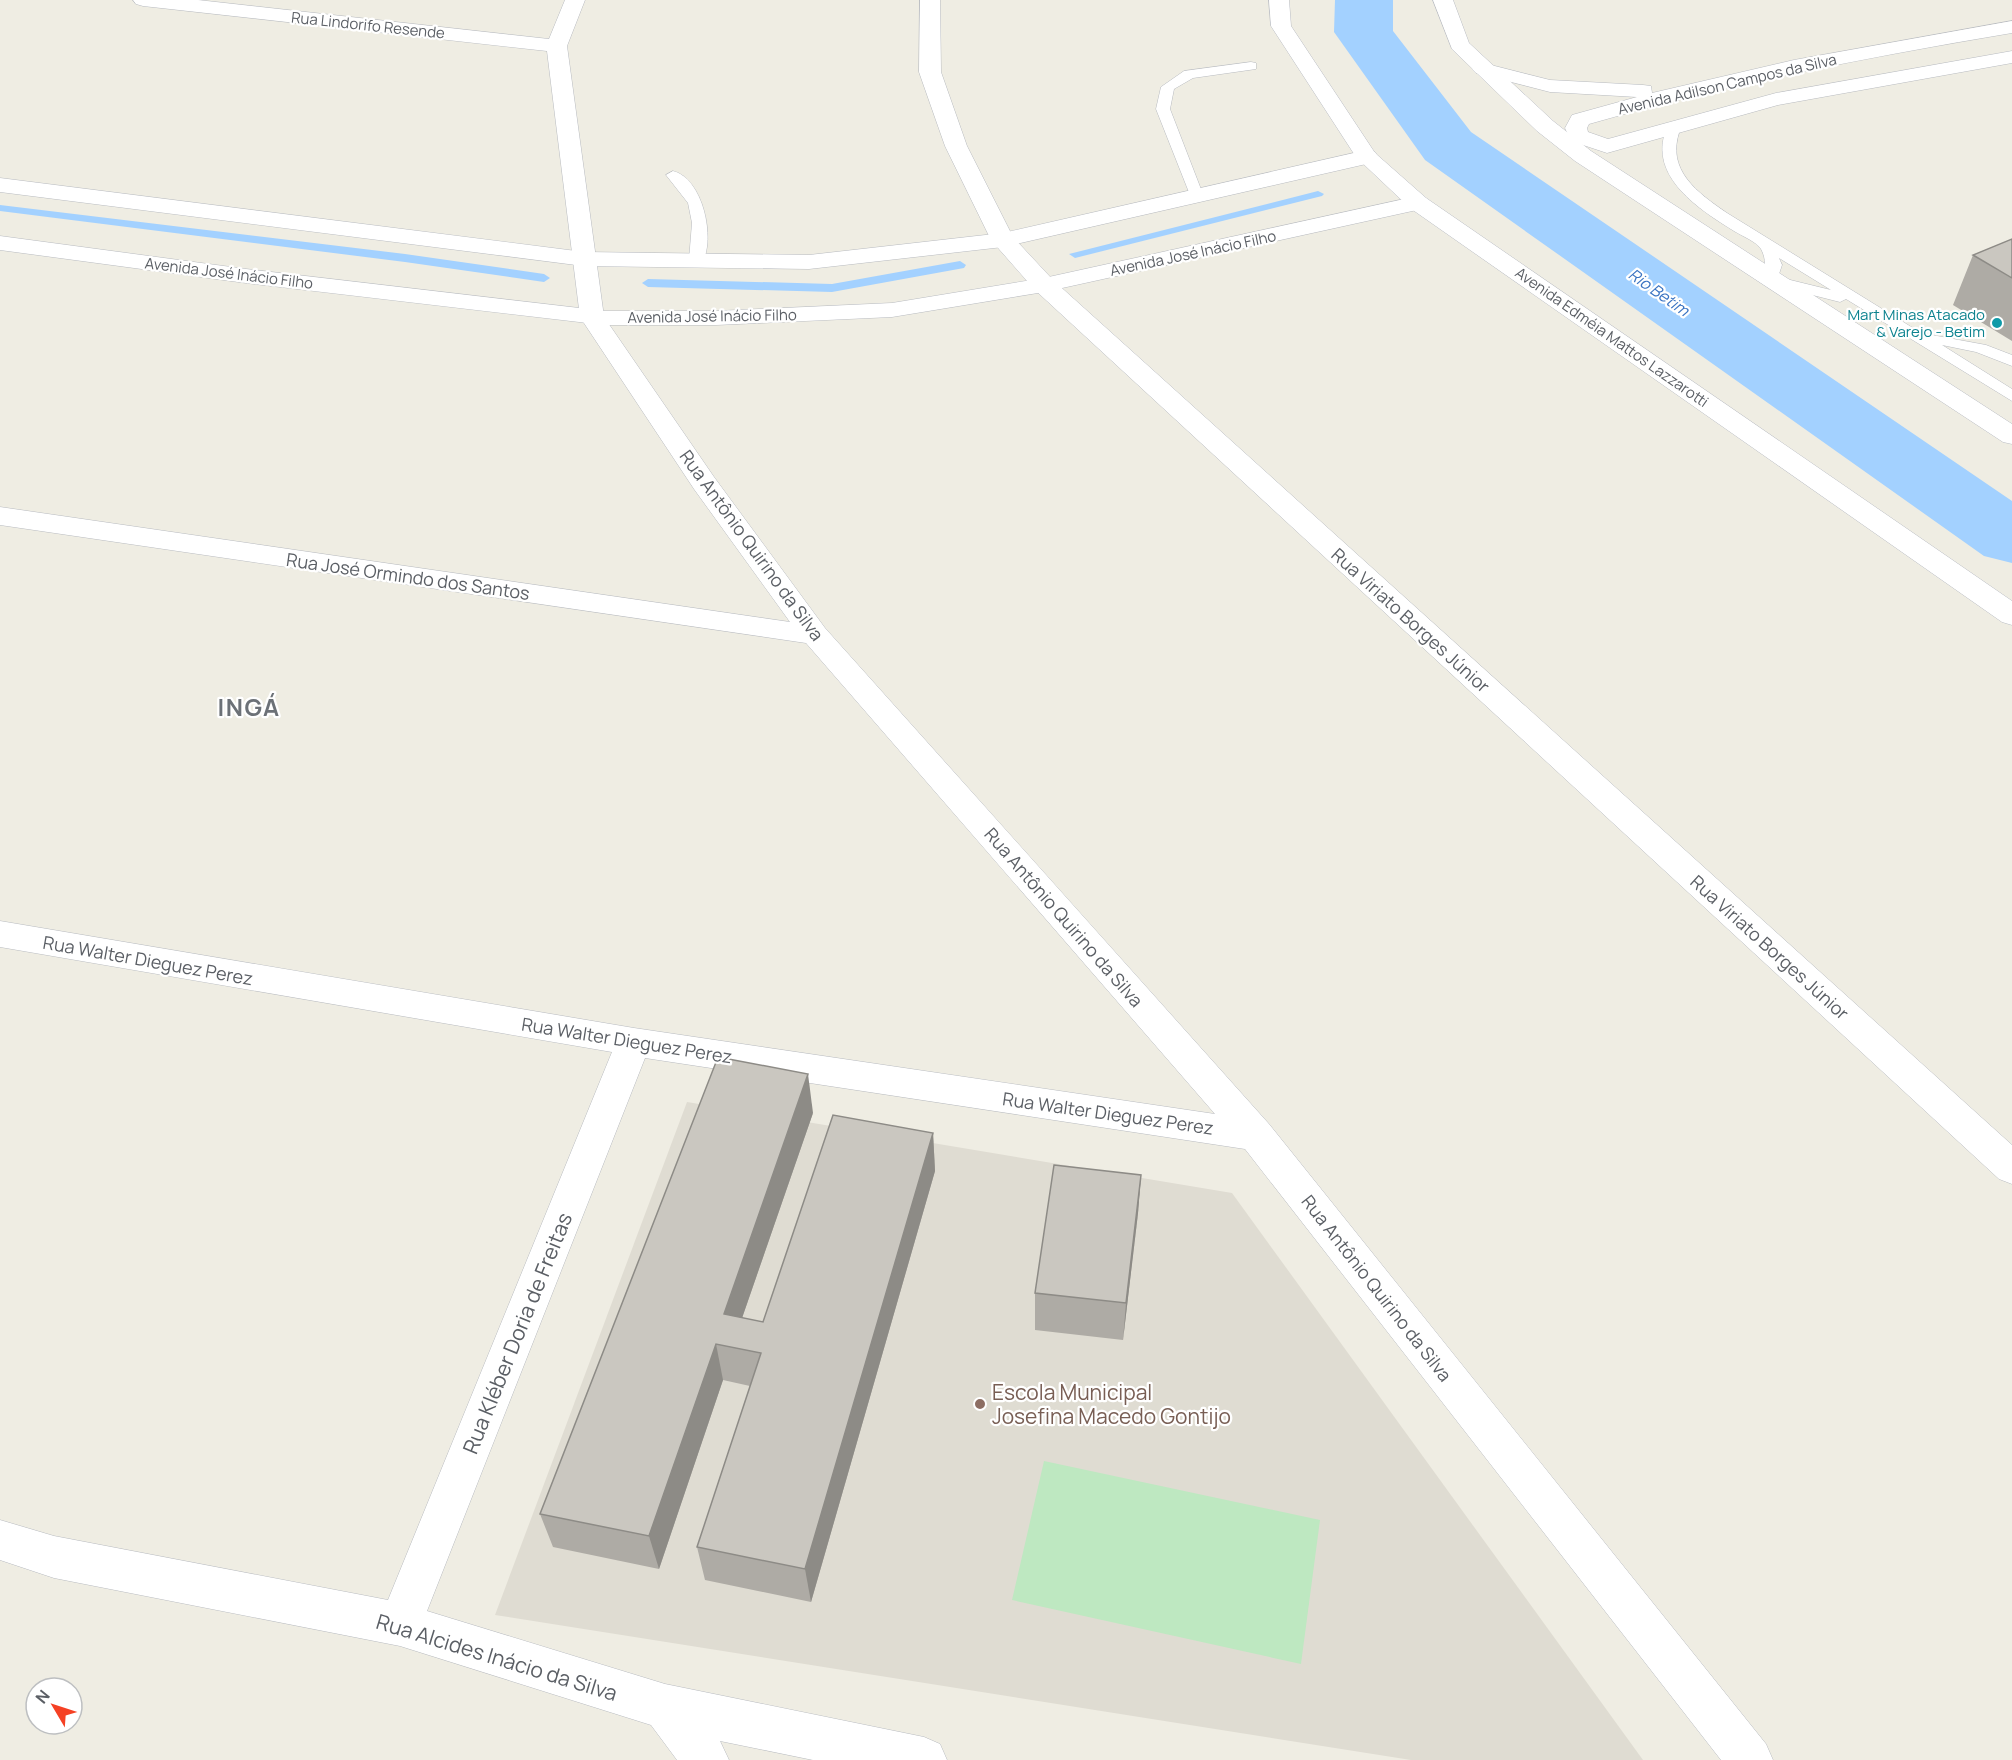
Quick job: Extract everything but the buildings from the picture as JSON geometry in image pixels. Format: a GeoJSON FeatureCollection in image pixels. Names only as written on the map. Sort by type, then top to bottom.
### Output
{"type":"FeatureCollection","features":[{"type":"Feature","properties":{"kind":"street","name":"Rua Lindorifo Resende"},"geometry":{"type":"LineString","coordinates":[[143,0],[557,46]]}},
{"type":"Feature","properties":{"kind":"street","name":"Rua Antônio Quirino da Silva"},"geometry":{"type":"LineString","coordinates":[[575,0],[557,46],[592,317],[704,483],[815,635],[1256,1135],[1750,1760]]}},
{"type":"Feature","properties":{"kind":"street","name":"Rua Viriato Borges Júnior"},"geometry":{"type":"LineString","coordinates":[[930,0],[930,72],[956,146],[1003,240],[1044,285],[2012,1168]]}},
{"type":"Feature","properties":{"kind":"street","name":"Avenida Edméia Mattos Lazzarotti"},"geometry":{"type":"LineString","coordinates":[[1279,0],[1281,26],[1367,157],[1419,203],[2012,615]]}},
{"type":"Feature","properties":{"kind":"street"},"geometry":{"type":"LineString","coordinates":[[1443,0],[1459,45],[1545,126],[1583,156],[2012,436]]}},
{"type":"Feature","properties":{"kind":"street","name":"Avenida Adilson Campos da Silva"},"geometry":{"type":"LineString","coordinates":[[2012,27],[1826,60],[1669,94],[1580,120],[1575,128],[1579,136],[1607,146],[1673,130],[1776,99],[2012,57]]}},
{"type":"Feature","properties":{"kind":"street"},"geometry":{"type":"LineString","coordinates":[[1483,69],[1550,86],[1606,91],[1638,90],[1669,94]]}},
{"type":"Feature","properties":{"kind":"street"},"geometry":{"type":"LineString","coordinates":[[0,185],[584,260],[809,262],[1003,240],[1367,157]]}},
{"type":"Feature","properties":{"kind":"street","name":"Avenida José Inácio Filho"},"geometry":{"type":"LineString","coordinates":[[0,243],[246,276],[592,317],[716,318],[892,310],[1044,285],[1419,203]]}},
{"type":"Feature","properties":{"kind":"street","name":"Rua José Ormindo dos Santos"},"geometry":{"type":"LineString","coordinates":[[0,516],[815,635]]}},
{"type":"Feature","properties":{"kind":"street","name":"Rua Walter Dieguez Perez"},"geometry":{"type":"LineString","coordinates":[[0,934],[633,1042],[1256,1135]]}},
{"type":"Feature","properties":{"kind":"street","name":"Rua Kléber Doria de Freitas"},"geometry":{"type":"LineString","coordinates":[[400,1624],[633,1042]]}},
{"type":"Feature","properties":{"kind":"street","name":"Rua Alcides Inácio da Silva"},"geometry":{"type":"LineString","coordinates":[[0,1540],[54,1557],[400,1624],[665,1707],[924,1760]]}},
{"type":"Feature","properties":{"kind":"street"},"geometry":{"type":"LineString","coordinates":[[665,1707],[706,1760]]}},
{"type":"Feature","properties":{"kind":"lane"},"geometry":{"type":"LineString","coordinates":[[1197,197],[1163,109],[1168,87],[1189,74],[1251,66]]}},
{"type":"Feature","properties":{"kind":"lane"},"geometry":{"type":"LineString","coordinates":[[1673,130],[1667,153],[1678,179],[1708,206],[2012,396]]}},
{"type":"Feature","properties":{"kind":"lane"},"geometry":{"type":"LineString","coordinates":[[673,175],[693,194],[700,218],[696,260]]}},
{"type":"Feature","properties":{"kind":"lane"},"geometry":{"type":"LineString","coordinates":[[1767,244],[1774,265],[1770,280],[1867,305]]}},
{"type":"Feature","properties":{"kind":"lane"},"geometry":{"type":"LineString","coordinates":[[1914,336],[1980,348],[2012,361]]}},
{"type":"Feature","properties":{"kind":"shaded area","name":"Escola Municipal Josefina Macedo Gontijo"},"geometry":{"type":"Polygon","coordinates":[[[687,1102],[1232,1193],[1643,1760],[1411,1760],[495,1615],[687,1102]]]}},
{"type":"Feature","properties":{"kind":"green space"},"geometry":{"type":"Polygon","coordinates":[[[1044,1461],[1320,1520],[1301,1664],[1012,1600],[1044,1461]]]}},
{"type":"Feature","properties":{"kind":"waterway","name":"Rio Betim"},"geometry":{"type":"LineString","coordinates":[[1364,0],[1363,32],[1448,146],[2012,538]]}},
{"type":"Feature","properties":{"kind":"waterway"},"geometry":{"type":"LineString","coordinates":[[1075,254],[1318,194]]}},
{"type":"Feature","properties":{"kind":"waterway"},"geometry":{"type":"LineString","coordinates":[[0,208],[405,258],[544,278]]}},
{"type":"Feature","properties":{"kind":"waterway"},"geometry":{"type":"LineString","coordinates":[[648,283],[832,288],[960,265]]}},
{"type":"Feature","properties":{"kind":"place","name":"Mart Minas Atacado & Varejo - Betim"},"geometry":{"type":"Point","coordinates":[1997,323]}},
{"type":"Feature","properties":{"kind":"place","name":"Escola Municipal Josefina Macedo Gontijo"},"geometry":{"type":"Point","coordinates":[980,1404]}},
{"type":"Feature","properties":{"kind":"district","name":"INGÁ"},"geometry":{"type":"Point","coordinates":[249,706]}}]}
